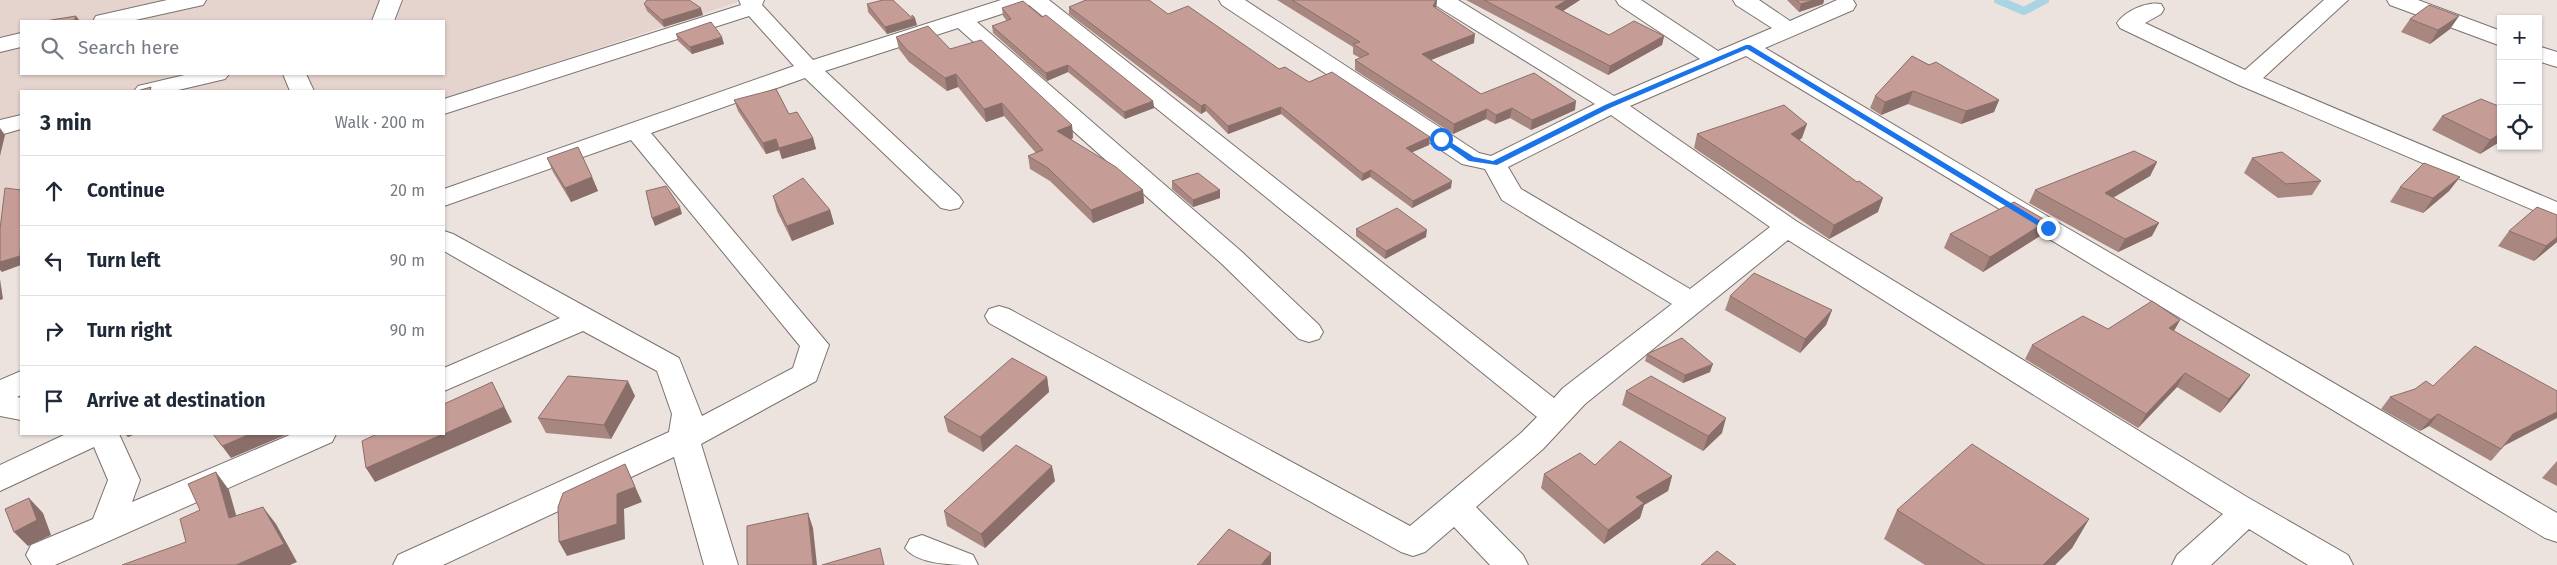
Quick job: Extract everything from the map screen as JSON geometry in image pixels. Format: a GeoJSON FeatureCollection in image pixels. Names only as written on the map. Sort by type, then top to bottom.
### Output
{"type":"FeatureCollection","features":[{"type":"Feature","properties":{"kind":"street"},"geometry":{"type":"LineString","coordinates":[[383,20],[392,0]]}},
{"type":"Feature","properties":{"kind":"street"},"geometry":{"type":"LineString","coordinates":[[445,198],[634,129],[808,69],[1023,0]]}},
{"type":"Feature","properties":{"kind":"street"},"geometry":{"type":"LineString","coordinates":[[1036,0],[1556,416]]}},
{"type":"Feature","properties":{"kind":"street"},"geometry":{"type":"LineString","coordinates":[[1230,0],[1471,159],[1494,164],[1612,105],[1845,5]]}},
{"type":"Feature","properties":{"kind":"street"},"geometry":{"type":"LineString","coordinates":[[1443,0],[1612,105],[1787,227],[2246,512],[2336,565]]}},
{"type":"Feature","properties":{"kind":"street"},"geometry":{"type":"LineString","coordinates":[[1627,0],[1716,60]]}},
{"type":"Feature","properties":{"kind":"street"},"geometry":{"type":"LineString","coordinates":[[1744,0],[1788,29]]}},
{"type":"Feature","properties":{"kind":"street"},"geometry":{"type":"LineString","coordinates":[[2126,0],[2159,5]]}},
{"type":"Feature","properties":{"kind":"street"},"geometry":{"type":"LineString","coordinates":[[2247,80],[2337,0]]}},
{"type":"Feature","properties":{"kind":"street"},"geometry":{"type":"LineString","coordinates":[[2398,0],[2497,37]]}},
{"type":"Feature","properties":{"kind":"street"},"geometry":{"type":"LineString","coordinates":[[108,20],[186,1]]}},
{"type":"Feature","properties":{"kind":"street"},"geometry":{"type":"LineString","coordinates":[[445,107],[753,4],[808,69],[950,202]]}},
{"type":"Feature","properties":{"kind":"street"},"geometry":{"type":"LineString","coordinates":[[2159,5],[2128,23],[2247,80],[2557,212]]}},
{"type":"Feature","properties":{"kind":"street"},"geometry":{"type":"LineString","coordinates":[[962,20],[1232,258],[1310,332]]}},
{"type":"Feature","properties":{"kind":"street"},"geometry":{"type":"LineString","coordinates":[[0,45],[20,40]]}},
{"type":"Feature","properties":{"kind":"street"},"geometry":{"type":"LineString","coordinates":[[1748,47],[2048,228],[2557,529]]}},
{"type":"Feature","properties":{"kind":"street"},"geometry":{"type":"LineString","coordinates":[[2542,54],[2557,60]]}},
{"type":"Feature","properties":{"kind":"street"},"geometry":{"type":"LineString","coordinates":[[150,90],[213,75]]}},
{"type":"Feature","properties":{"kind":"street"},"geometry":{"type":"LineString","coordinates":[[295,75],[302,90]]}},
{"type":"Feature","properties":{"kind":"street"},"geometry":{"type":"LineString","coordinates":[[410,565],[443,557],[684,439],[806,374],[814,346],[634,129]]}},
{"type":"Feature","properties":{"kind":"street"},"geometry":{"type":"LineString","coordinates":[[1494,164],[1511,194],[1692,303]]}},
{"type":"Feature","properties":{"kind":"street"},"geometry":{"type":"LineString","coordinates":[[999,316],[1413,543],[1532,442],[1574,396],[1787,227]]}},
{"type":"Feature","properties":{"kind":"street"},"geometry":{"type":"LineString","coordinates":[[445,241],[670,365],[687,414],[684,439],[721,565]]}},
{"type":"Feature","properties":{"kind":"street"},"geometry":{"type":"LineString","coordinates":[[445,380],[584,319]]}},
{"type":"Feature","properties":{"kind":"street"},"geometry":{"type":"LineString","coordinates":[[0,393],[20,383]]}},
{"type":"Feature","properties":{"kind":"street"},"geometry":{"type":"LineString","coordinates":[[0,406],[20,409]]}},
{"type":"Feature","properties":{"kind":"street"},"geometry":{"type":"LineString","coordinates":[[0,479],[91,435]]}},
{"type":"Feature","properties":{"kind":"street"},"geometry":{"type":"LineString","coordinates":[[104,435],[124,480],[106,528]]}},
{"type":"Feature","properties":{"kind":"street"},"geometry":{"type":"LineString","coordinates":[[43,555],[320,435]]}},
{"type":"Feature","properties":{"kind":"street"},"geometry":{"type":"LineString","coordinates":[[1456,507],[1511,565]]}},
{"type":"Feature","properties":{"kind":"street"},"geometry":{"type":"LineString","coordinates":[[2189,565],[2246,512]]}},
{"type":"Feature","properties":{"kind":"street"},"geometry":{"type":"LineString","coordinates":[[922,548],[961,565]]}},
{"type":"Feature","properties":{"kind":"shaded area"},"geometry":{"type":"Polygon","coordinates":[[[0,0],[744,0],[445,99],[445,90],[20,90],[20,238],[0,245],[0,0]]]}},
{"type":"Feature","properties":{"kind":"building"},"geometry":{"type":"Polygon","coordinates":[[[647,0],[689,0],[701,8],[662,20],[644,4],[647,0]]]}},
{"type":"Feature","properties":{"kind":"building"},"geometry":{"type":"Polygon","coordinates":[[[883,0],[893,0],[912,18],[912,15],[915,18],[885,27],[867,4],[883,0]]]}},
{"type":"Feature","properties":{"kind":"building"},"geometry":{"type":"Polygon","coordinates":[[[1086,0],[1149,0],[1168,14],[1188,6],[1279,69],[1285,67],[1309,82],[1332,72],[1430,137],[1406,148],[1452,181],[1413,201],[1371,170],[1363,174],[1281,107],[1228,126],[1205,104],[1201,106],[1069,7],[1086,0]]]}},
{"type":"Feature","properties":{"kind":"building"},"geometry":{"type":"Polygon","coordinates":[[[1292,0],[1436,0],[1433,6],[1475,34],[1422,54],[1481,94],[1534,73],[1576,101],[1532,120],[1512,108],[1496,115],[1487,109],[1454,124],[1355,60],[1369,54],[1353,44],[1360,42],[1292,0]]]}},
{"type":"Feature","properties":{"kind":"building"},"geometry":{"type":"Polygon","coordinates":[[[1484,0],[1567,0],[1555,7],[1609,35],[1634,21],[1664,36],[1610,66],[1484,0]]]}},
{"type":"Feature","properties":{"kind":"building"},"geometry":{"type":"Polygon","coordinates":[[[1796,0],[1814,0],[1801,4],[1796,0]]]}},
{"type":"Feature","properties":{"kind":"building"},"geometry":{"type":"Polygon","coordinates":[[[1023,1],[1042,17],[1046,15],[1153,101],[1124,112],[1068,65],[1046,73],[992,26],[1011,19],[1002,8],[1023,1]]]}},
{"type":"Feature","properties":{"kind":"building"},"geometry":{"type":"Polygon","coordinates":[[[2429,5],[2459,16],[2438,30],[2410,19],[2429,5]]]}},
{"type":"Feature","properties":{"kind":"building"},"geometry":{"type":"Polygon","coordinates":[[[76,16],[74,20],[51,20],[76,16]]]}},
{"type":"Feature","properties":{"kind":"building"},"geometry":{"type":"Polygon","coordinates":[[[711,22],[722,37],[690,47],[676,34],[711,22]]]}},
{"type":"Feature","properties":{"kind":"building"},"geometry":{"type":"Polygon","coordinates":[[[928,26],[950,49],[981,40],[1072,125],[1057,131],[1116,167],[1143,190],[1091,210],[1048,168],[1028,156],[1043,150],[1002,103],[984,109],[956,74],[945,78],[907,50],[896,37],[928,26]]]}},
{"type":"Feature","properties":{"kind":"building"},"geometry":{"type":"Polygon","coordinates":[[[1912,56],[1929,65],[1936,62],[1999,100],[1966,111],[1913,91],[1885,102],[1875,96],[1912,56]]]}},
{"type":"Feature","properties":{"kind":"building"},"geometry":{"type":"Polygon","coordinates":[[[776,89],[789,114],[797,112],[813,138],[779,148],[776,139],[763,143],[734,100],[776,89]]]}},
{"type":"Feature","properties":{"kind":"building"},"geometry":{"type":"Polygon","coordinates":[[[2481,99],[2497,105],[2497,136],[2490,140],[2442,116],[2481,99]]]}},
{"type":"Feature","properties":{"kind":"building"},"geometry":{"type":"Polygon","coordinates":[[[1784,105],[1807,124],[1791,134],[1857,182],[1859,181],[1883,198],[1834,225],[1697,134],[1784,105]]]}},
{"type":"Feature","properties":{"kind":"building"},"geometry":{"type":"Polygon","coordinates":[[[578,147],[592,177],[565,188],[547,158],[578,147]]]}},
{"type":"Feature","properties":{"kind":"building"},"geometry":{"type":"Polygon","coordinates":[[[2134,151],[2157,162],[2105,193],[2159,223],[2125,239],[2035,190],[2134,151]]]}},
{"type":"Feature","properties":{"kind":"building"},"geometry":{"type":"Polygon","coordinates":[[[2282,152],[2321,181],[2286,184],[2252,158],[2282,152]]]}},
{"type":"Feature","properties":{"kind":"building"},"geometry":{"type":"Polygon","coordinates":[[[2424,163],[2460,177],[2433,198],[2400,187],[2424,163]]]}},
{"type":"Feature","properties":{"kind":"building"},"geometry":{"type":"Polygon","coordinates":[[[1198,173],[1220,190],[1193,200],[1172,181],[1198,173]]]}},
{"type":"Feature","properties":{"kind":"building"},"geometry":{"type":"Polygon","coordinates":[[[803,178],[830,210],[787,226],[773,196],[803,178]]]}},
{"type":"Feature","properties":{"kind":"building"},"geometry":{"type":"Polygon","coordinates":[[[666,186],[680,207],[652,218],[646,191],[666,186]]]}},
{"type":"Feature","properties":{"kind":"building"},"geometry":{"type":"Polygon","coordinates":[[[5,188],[20,190],[20,256],[0,262],[0,229],[5,188]]]}},
{"type":"Feature","properties":{"kind":"building"},"geometry":{"type":"Polygon","coordinates":[[[2014,202],[2047,221],[1990,257],[1950,234],[2014,202]]]}},
{"type":"Feature","properties":{"kind":"building"},"geometry":{"type":"Polygon","coordinates":[[[2537,207],[2557,215],[2557,237],[2546,246],[2509,231],[2537,207]]]}},
{"type":"Feature","properties":{"kind":"building"},"geometry":{"type":"Polygon","coordinates":[[[1397,208],[1427,230],[1386,251],[1356,229],[1397,208]]]}},
{"type":"Feature","properties":{"kind":"building"},"geometry":{"type":"Polygon","coordinates":[[[1754,273],[1832,310],[1805,339],[1730,296],[1754,273]]]}},
{"type":"Feature","properties":{"kind":"building"},"geometry":{"type":"Polygon","coordinates":[[[2152,301],[2180,320],[2169,328],[2250,375],[2229,399],[2185,373],[2146,414],[2032,345],[2083,316],[2108,329],[2152,301]]]}},
{"type":"Feature","properties":{"kind":"building"},"geometry":{"type":"Polygon","coordinates":[[[1682,338],[1713,364],[1685,375],[1647,354],[1682,338]]]}},
{"type":"Feature","properties":{"kind":"building"},"geometry":{"type":"Polygon","coordinates":[[[2475,346],[2557,391],[2557,412],[2513,434],[2501,449],[2438,414],[2430,420],[2390,397],[2415,389],[2426,381],[2433,386],[2475,346]]]}},
{"type":"Feature","properties":{"kind":"building"},"geometry":{"type":"Polygon","coordinates":[[[1012,358],[1047,377],[980,437],[944,417],[1012,358]]]}},
{"type":"Feature","properties":{"kind":"building"},"geometry":{"type":"Polygon","coordinates":[[[568,376],[628,381],[604,425],[538,418],[568,376]]]}},
{"type":"Feature","properties":{"kind":"building"},"geometry":{"type":"Polygon","coordinates":[[[1651,376],[1726,418],[1708,436],[1626,391],[1651,376]]]}},
{"type":"Feature","properties":{"kind":"building"},"geometry":{"type":"Polygon","coordinates":[[[492,382],[504,407],[445,434],[445,404],[492,382]]]}},
{"type":"Feature","properties":{"kind":"building"},"geometry":{"type":"Polygon","coordinates":[[[214,435],[248,435],[222,446],[214,435]]]}},
{"type":"Feature","properties":{"kind":"building"},"geometry":{"type":"Polygon","coordinates":[[[375,435],[441,435],[366,468],[362,441],[375,435]]]}},
{"type":"Feature","properties":{"kind":"building"},"geometry":{"type":"Polygon","coordinates":[[[1620,441],[1672,476],[1636,497],[1644,503],[1608,530],[1544,474],[1580,453],[1595,465],[1620,441]]]}},
{"type":"Feature","properties":{"kind":"building"},"geometry":{"type":"Polygon","coordinates":[[[1972,444],[2089,519],[2043,565],[1985,565],[1897,510],[1972,444]]]}},
{"type":"Feature","properties":{"kind":"building"},"geometry":{"type":"Polygon","coordinates":[[[1016,445],[1052,466],[981,534],[944,511],[1016,445]]]}},
{"type":"Feature","properties":{"kind":"building"},"geometry":{"type":"Polygon","coordinates":[[[625,464],[635,487],[617,494],[617,524],[559,542],[558,507],[563,493],[625,464]]]}},
{"type":"Feature","properties":{"kind":"building"},"geometry":{"type":"Polygon","coordinates":[[[216,472],[229,518],[263,507],[284,544],[236,565],[122,565],[186,542],[180,519],[200,510],[188,484],[216,472]]]}},
{"type":"Feature","properties":{"kind":"building"},"geometry":{"type":"Polygon","coordinates":[[[29,498],[37,520],[14,532],[5,509],[29,498]]]}},
{"type":"Feature","properties":{"kind":"building"},"geometry":{"type":"Polygon","coordinates":[[[808,513],[813,565],[747,565],[747,526],[808,513]]]}},
{"type":"Feature","properties":{"kind":"building"},"geometry":{"type":"Polygon","coordinates":[[[1229,529],[1271,553],[1261,565],[1197,565],[1229,529]]]}},
{"type":"Feature","properties":{"kind":"building"},"geometry":{"type":"Polygon","coordinates":[[[880,548],[884,565],[822,565],[880,548]]]}},
{"type":"Feature","properties":{"kind":"building"},"geometry":{"type":"Polygon","coordinates":[[[1717,551],[1736,565],[1701,565],[1717,551]]]}},
{"type":"Feature","properties":{"kind":"waterway"},"geometry":{"type":"LineString","coordinates":[[1998,0],[2024,11],[2045,0]]}},
{"type":"Feature","properties":{"kind":"route"},"geometry":{"type":"LineString","coordinates":[[1441,139],[1471,159],[1494,164],[1608,107],[1748,47],[2048,228]]}}]}
